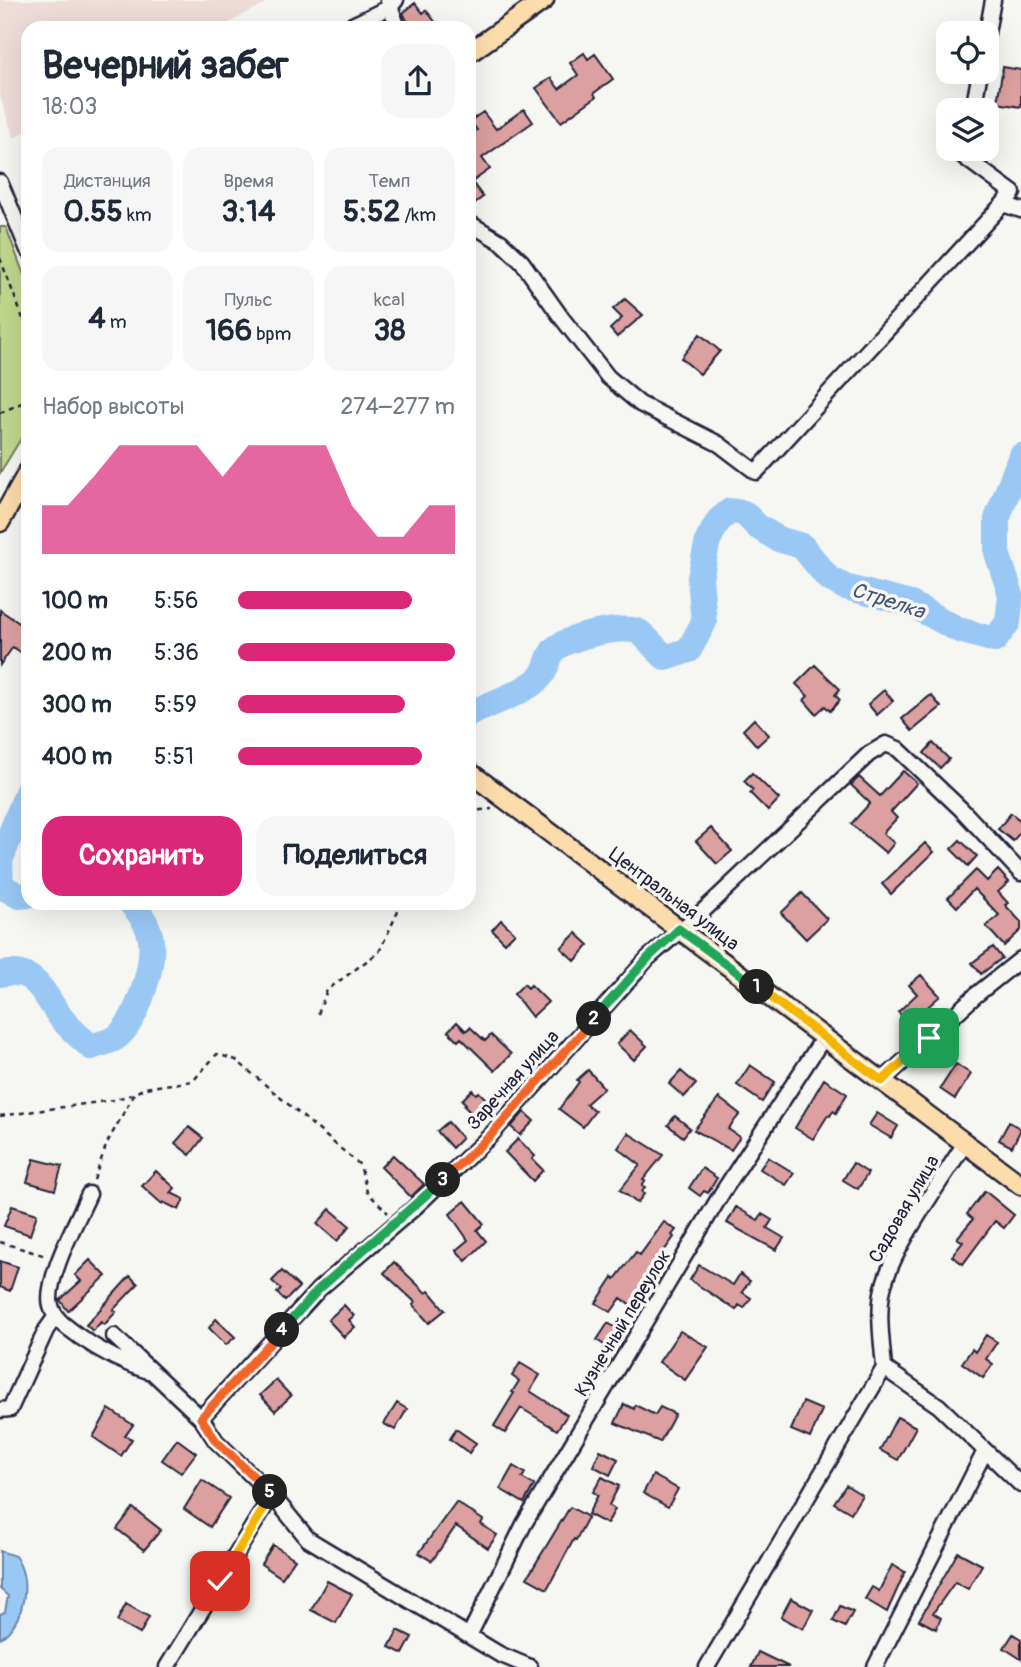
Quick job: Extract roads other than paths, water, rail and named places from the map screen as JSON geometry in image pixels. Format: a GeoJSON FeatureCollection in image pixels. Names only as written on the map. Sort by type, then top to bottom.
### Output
{"type":"FeatureCollection","features":[{"type":"Feature","properties":{"kind":"main road"},"geometry":{"type":"LineString","coordinates":[[476,48],[544,0]]}},
{"type":"Feature","properties":{"kind":"main road"},"geometry":{"type":"LineString","coordinates":[[0,522],[21,484]]}},
{"type":"Feature","properties":{"kind":"main road","name":"Центральная улица"},"geometry":{"type":"LineString","coordinates":[[476,777],[1021,1185]]}},
{"type":"Feature","properties":{"kind":"street"},"geometry":{"type":"LineString","coordinates":[[989,21],[993,0]]}},
{"type":"Feature","properties":{"kind":"street"},"geometry":{"type":"LineString","coordinates":[[358,21],[391,2],[396,21]]}},
{"type":"Feature","properties":{"kind":"street"},"geometry":{"type":"LineString","coordinates":[[476,227],[501,242],[522,262],[608,377],[640,404],[719,444],[757,472],[1013,193],[969,161]]}},
{"type":"Feature","properties":{"kind":"street"},"geometry":{"type":"LineString","coordinates":[[0,182],[7,212],[21,237]]}},
{"type":"Feature","properties":{"kind":"street"},"geometry":{"type":"LineString","coordinates":[[1003,204],[1021,210]]}},
{"type":"Feature","properties":{"kind":"street","name":"Заречная улица"},"geometry":{"type":"LineString","coordinates":[[199,1416],[319,1289],[490,1136],[648,958],[703,911],[869,754],[886,744],[898,749],[1021,873]]}},
{"type":"Feature","properties":{"kind":"street"},"geometry":{"type":"LineString","coordinates":[[882,1081],[976,995],[1021,959]]}},
{"type":"Feature","properties":{"kind":"street","name":"Кузнечный переулок"},"geometry":{"type":"LineString","coordinates":[[469,1636],[524,1524],[723,1193],[824,1037]]}},
{"type":"Feature","properties":{"kind":"street","name":"Садовая улица"},"geometry":{"type":"LineString","coordinates":[[884,1368],[880,1325],[882,1292],[890,1269],[965,1143]]}},
{"type":"Feature","properties":{"kind":"street"},"geometry":{"type":"LineString","coordinates":[[89,1194],[59,1260],[52,1282],[50,1305],[60,1322],[102,1352],[125,1364],[152,1372]]}},
{"type":"Feature","properties":{"kind":"street"},"geometry":{"type":"LineString","coordinates":[[0,1410],[10,1409],[46,1330],[56,1316]]}},
{"type":"Feature","properties":{"kind":"street"},"geometry":{"type":"LineString","coordinates":[[114,1336],[199,1416],[216,1441],[274,1497],[308,1539],[499,1654],[530,1667]]}},
{"type":"Feature","properties":{"kind":"street"},"geometry":{"type":"LineString","coordinates":[[707,1667],[884,1368],[911,1390],[939,1406],[1021,1485]]}},
{"type":"Feature","properties":{"kind":"street"},"geometry":{"type":"LineString","coordinates":[[875,1667],[985,1451]]}},
{"type":"Feature","properties":{"kind":"street"},"geometry":{"type":"LineString","coordinates":[[167,1667],[274,1497]]}},
{"type":"Feature","properties":{"kind":"water"},"geometry":{"type":"Polygon","coordinates":[[[0,1551],[15,1556],[23,1577],[24,1589],[15,1622],[0,1639],[0,1614],[5,1612],[8,1596],[0,1589],[0,1551]]]}},
{"type":"Feature","properties":{"kind":"waterway","name":"Стрелка"},"geometry":{"type":"LineString","coordinates":[[476,711],[535,682],[556,648],[584,636],[632,630],[642,634],[666,658],[689,650],[704,622],[700,578],[708,540],[719,520],[730,511],[744,513],[758,527],[778,539],[802,546],[828,578],[845,587],[911,604],[959,630],[995,640],[1008,622],[1011,595],[997,553],[997,519],[1021,456]]}},
{"type":"Feature","properties":{"kind":"waterway","name":"Стрелка"},"geometry":{"type":"LineString","coordinates":[[0,861],[21,808]]}},
{"type":"Feature","properties":{"kind":"waterway","name":"Стрелка"},"geometry":{"type":"LineString","coordinates":[[0,862],[1,886],[21,896]]}},
{"type":"Feature","properties":{"kind":"waterway","name":"Стрелка"},"geometry":{"type":"LineString","coordinates":[[0,974],[23,974],[31,978],[65,1023],[91,1047],[108,1042],[114,1039],[131,1019],[147,979],[151,941],[149,931],[136,910]]}}]}
